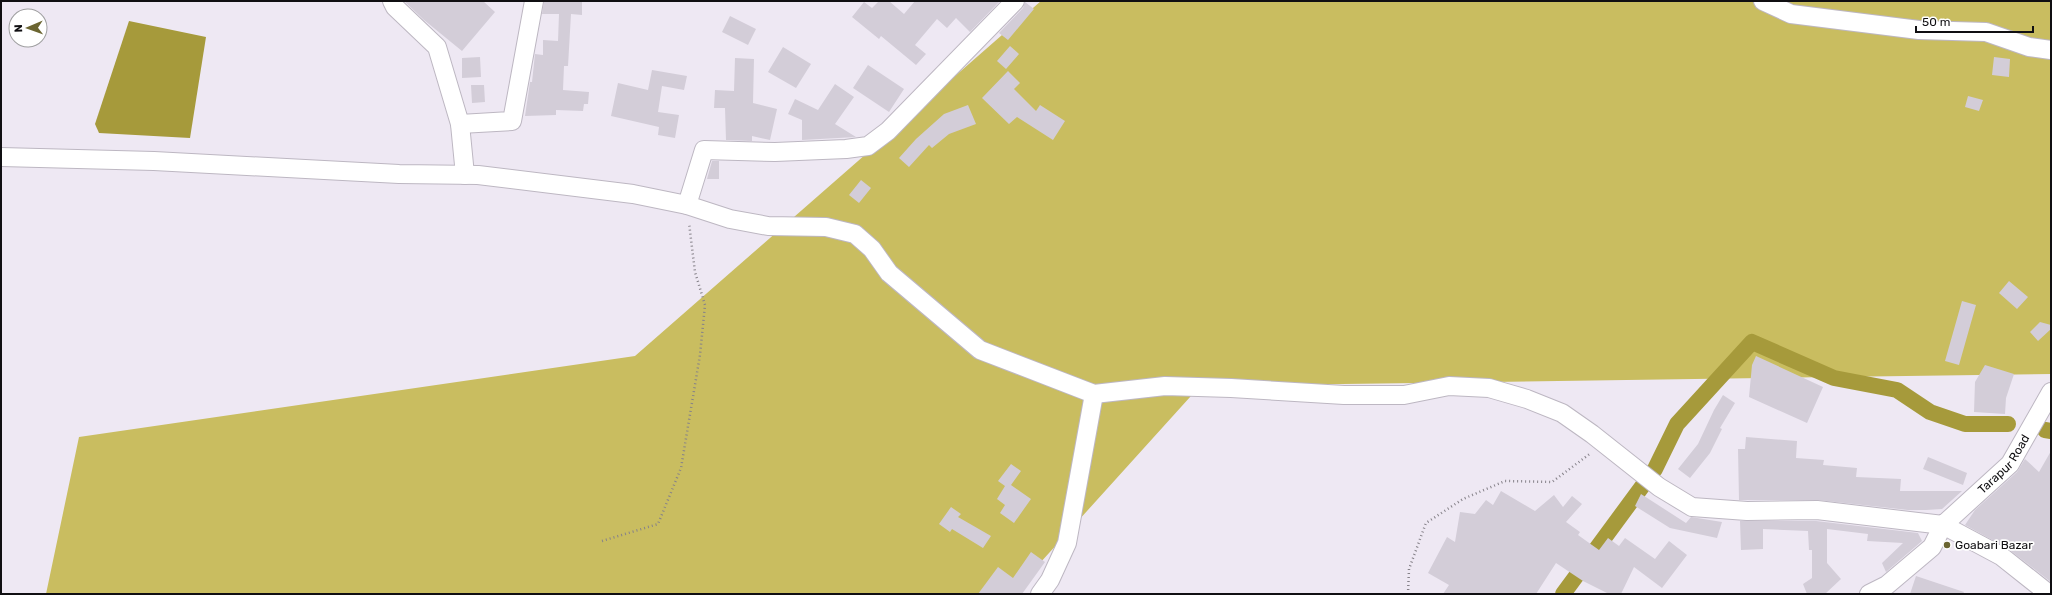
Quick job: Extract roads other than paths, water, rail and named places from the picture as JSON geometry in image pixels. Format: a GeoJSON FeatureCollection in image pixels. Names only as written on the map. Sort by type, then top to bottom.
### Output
{"type":"FeatureCollection","features":[{"type":"Feature","properties":{"kind":"street"},"geometry":{"type":"LineString","coordinates":[[392,1],[395,7],[437,47],[460,124],[465,175]]}},
{"type":"Feature","properties":{"kind":"street"},"geometry":{"type":"LineString","coordinates":[[460,124],[512,121],[534,1]]}},
{"type":"Feature","properties":{"kind":"street"},"geometry":{"type":"LineString","coordinates":[[687,205],[704,150],[775,152],[846,149],[868,146],[888,131],[1015,1]]}},
{"type":"Feature","properties":{"kind":"street"},"geometry":{"type":"LineString","coordinates":[[1763,1],[1791,14],[1919,30],[1986,32],[2030,47],[2051,50]]}},
{"type":"Feature","properties":{"kind":"street"},"geometry":{"type":"LineString","coordinates":[[1,157],[154,161],[399,174],[465,175],[633,194],[687,205],[730,219],[761,224],[826,227],[855,234],[872,248],[889,273],[980,350],[1094,394],[1165,386],[1352,395],[1404,395],[1449,386],[1489,388],[1527,399],[1562,413],[1604,443],[1658,487],[1692,507],[1747,511],[1818,510],[1943,525],[2001,556],[2049,594]]}},
{"type":"Feature","properties":{"kind":"street","name":"Tarapur Road"},"geometry":{"type":"LineString","coordinates":[[1943,525],[2010,464],[2051,392]]}},
{"type":"Feature","properties":{"kind":"street"},"geometry":{"type":"LineString","coordinates":[[1040,594],[1050,580],[1067,543],[1094,394]]}},
{"type":"Feature","properties":{"kind":"street"},"geometry":{"type":"LineString","coordinates":[[1869,594],[1888,584],[1932,547],[1943,525]]}},
{"type":"Feature","properties":{"kind":"waterway"},"geometry":{"type":"LineString","coordinates":[[1563,594],[1655,469],[1677,424],[1752,342],[1834,378],[1897,390],[1930,412],[1965,424],[2008,424]]}},
{"type":"Feature","properties":{"kind":"waterway"},"geometry":{"type":"LineString","coordinates":[[2045,430],[2051,431]]}},
{"type":"Feature","properties":{"kind":"place","name":"Goabari Bazar"},"geometry":{"type":"Point","coordinates":[1947,545]}}]}
